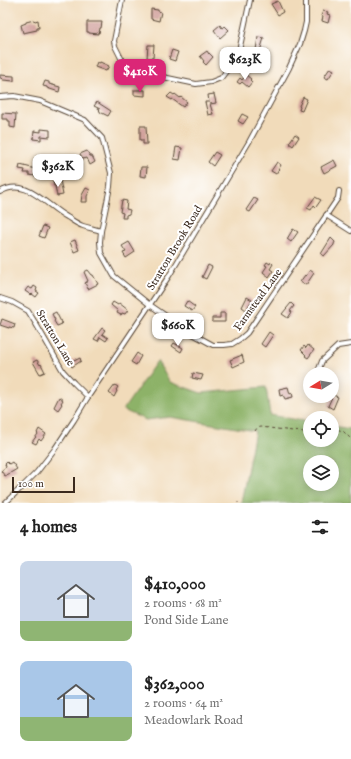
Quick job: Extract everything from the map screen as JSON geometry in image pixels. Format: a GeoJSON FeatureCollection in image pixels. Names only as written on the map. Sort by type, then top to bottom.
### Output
{"type":"FeatureCollection","features":[{"type":"Feature","properties":{"kind":"street"},"geometry":{"type":"LineString","coordinates":[[122,0],[114,40],[115,46],[123,62],[135,69],[196,84],[211,82],[221,78],[231,65],[239,51],[250,0]]}},
{"type":"Feature","properties":{"kind":"street","name":"Stratton Brook Road"},"geometry":{"type":"LineString","coordinates":[[5,503],[22,488],[46,461],[169,276],[249,142],[289,68],[304,31],[306,22],[306,0]]}},
{"type":"Feature","properties":{"kind":"street","name":"Farmstead Lane"},"geometry":{"type":"LineString","coordinates":[[0,96],[14,96],[40,101],[85,120],[102,138],[110,174],[110,186],[101,231],[101,253],[114,276],[150,305],[213,345],[232,344],[247,333],[338,198],[339,191]]}},
{"type":"Feature","properties":{"kind":"street"},"geometry":{"type":"LineString","coordinates":[[0,192],[7,188],[18,187],[28,190],[65,216],[83,226],[101,231]]}},
{"type":"Feature","properties":{"kind":"street"},"geometry":{"type":"LineString","coordinates":[[326,215],[351,231]]}},
{"type":"Feature","properties":{"kind":"street","name":"Stratton Lane"},"geometry":{"type":"LineString","coordinates":[[0,298],[12,302],[28,311],[63,371],[88,397]]}},
{"type":"Feature","properties":{"kind":"street"},"geometry":{"type":"LineString","coordinates":[[320,367],[322,361],[338,346],[351,344]]}},
{"type":"Feature","properties":{"kind":"path"},"geometry":{"type":"LineString","coordinates":[[255,430],[261,427],[303,432]]}},
{"type":"Feature","properties":{"kind":"path"},"geometry":{"type":"LineString","coordinates":[[339,430],[343,431],[351,439]]}},
{"type":"Feature","properties":{"kind":"green space"},"geometry":{"type":"Polygon","coordinates":[[[157,361],[170,382],[201,393],[266,387],[270,415],[303,421],[303,447],[339,447],[339,427],[351,429],[351,503],[241,503],[255,431],[170,417],[146,420],[123,410],[157,361]]]}},
{"type":"Feature","properties":{"kind":"building"},"geometry":{"type":"Polygon","coordinates":[[[278,1],[283,12],[278,15],[271,4],[278,1]]]}},
{"type":"Feature","properties":{"kind":"building"},"geometry":{"type":"Polygon","coordinates":[[[151,9],[161,12],[159,21],[151,19],[151,9]]]}},
{"type":"Feature","properties":{"kind":"building"},"geometry":{"type":"Polygon","coordinates":[[[323,11],[328,12],[327,14],[330,15],[328,23],[322,21],[323,17],[321,16],[323,11]]]}},
{"type":"Feature","properties":{"kind":"building"},"geometry":{"type":"Polygon","coordinates":[[[38,20],[39,28],[37,28],[37,30],[23,33],[21,25],[38,20]]]}},
{"type":"Feature","properties":{"kind":"building"},"geometry":{"type":"Polygon","coordinates":[[[87,22],[102,22],[98,34],[87,32],[87,22]]]}},
{"type":"Feature","properties":{"kind":"building"},"geometry":{"type":"Polygon","coordinates":[[[220,25],[222,28],[225,26],[229,30],[220,38],[214,30],[220,25]]]}},
{"type":"Feature","properties":{"kind":"building"},"geometry":{"type":"Polygon","coordinates":[[[258,37],[264,38],[260,51],[256,50],[258,37]]]}},
{"type":"Feature","properties":{"kind":"building"},"geometry":{"type":"Polygon","coordinates":[[[148,45],[154,45],[153,58],[147,58],[148,45]]]}},
{"type":"Feature","properties":{"kind":"building"},"geometry":{"type":"Polygon","coordinates":[[[172,50],[178,52],[175,61],[169,59],[172,50]]]}},
{"type":"Feature","properties":{"kind":"building"},"geometry":{"type":"Polygon","coordinates":[[[207,51],[213,57],[206,65],[200,56],[207,51]]]}},
{"type":"Feature","properties":{"kind":"building"},"geometry":{"type":"Polygon","coordinates":[[[97,62],[109,66],[106,71],[95,67],[97,62]]]}},
{"type":"Feature","properties":{"kind":"building"},"geometry":{"type":"Polygon","coordinates":[[[330,68],[334,70],[328,79],[324,77],[330,68]]]}},
{"type":"Feature","properties":{"kind":"building"},"geometry":{"type":"Polygon","coordinates":[[[0,75],[14,76],[14,81],[3,80],[0,78],[0,75]]]}},
{"type":"Feature","properties":{"kind":"building"},"geometry":{"type":"Polygon","coordinates":[[[246,75],[252,82],[248,87],[242,82],[240,84],[237,82],[240,78],[242,80],[246,75]]]}},
{"type":"Feature","properties":{"kind":"building"},"geometry":{"type":"Polygon","coordinates":[[[45,81],[49,82],[49,84],[60,87],[59,92],[43,86],[45,81]]]}},
{"type":"Feature","properties":{"kind":"building"},"geometry":{"type":"Polygon","coordinates":[[[134,90],[145,90],[145,96],[134,95],[134,90]]]}},
{"type":"Feature","properties":{"kind":"building"},"geometry":{"type":"Polygon","coordinates":[[[171,93],[180,98],[181,97],[187,102],[183,107],[167,97],[171,93]]]}},
{"type":"Feature","properties":{"kind":"building"},"geometry":{"type":"Polygon","coordinates":[[[214,94],[216,103],[210,104],[213,114],[208,115],[205,102],[209,102],[208,95],[214,94]]]}},
{"type":"Feature","properties":{"kind":"building"},"geometry":{"type":"Polygon","coordinates":[[[303,97],[307,99],[302,111],[299,110],[299,106],[303,97]]]}},
{"type":"Feature","properties":{"kind":"building"},"geometry":{"type":"Polygon","coordinates":[[[97,102],[111,111],[108,116],[100,112],[100,109],[94,106],[97,102]]]}},
{"type":"Feature","properties":{"kind":"building"},"geometry":{"type":"Polygon","coordinates":[[[2,113],[16,114],[15,128],[10,127],[10,121],[8,121],[8,119],[2,119],[2,113]]]}},
{"type":"Feature","properties":{"kind":"building"},"geometry":{"type":"Polygon","coordinates":[[[242,114],[248,117],[243,124],[238,121],[242,114]]]}},
{"type":"Feature","properties":{"kind":"building"},"geometry":{"type":"Polygon","coordinates":[[[140,126],[146,126],[147,144],[143,144],[143,140],[140,140],[140,126]]]}},
{"type":"Feature","properties":{"kind":"building"},"geometry":{"type":"Polygon","coordinates":[[[41,129],[50,130],[50,137],[41,136],[41,140],[33,139],[34,131],[41,132],[41,129]]]}},
{"type":"Feature","properties":{"kind":"building"},"geometry":{"type":"Polygon","coordinates":[[[295,134],[299,137],[293,146],[289,143],[295,134]]]}},
{"type":"Feature","properties":{"kind":"building"},"geometry":{"type":"Polygon","coordinates":[[[176,147],[182,148],[180,160],[174,159],[176,147]]]}},
{"type":"Feature","properties":{"kind":"building"},"geometry":{"type":"Polygon","coordinates":[[[87,151],[95,162],[90,165],[87,158],[83,159],[80,154],[87,151]]]}},
{"type":"Feature","properties":{"kind":"building"},"geometry":{"type":"Polygon","coordinates":[[[215,152],[220,155],[213,166],[208,162],[215,152]]]}},
{"type":"Feature","properties":{"kind":"building"},"geometry":{"type":"Polygon","coordinates":[[[334,160],[337,166],[324,173],[321,167],[334,160]]]}},
{"type":"Feature","properties":{"kind":"building"},"geometry":{"type":"Polygon","coordinates":[[[277,162],[281,165],[276,174],[271,171],[277,162]]]}},
{"type":"Feature","properties":{"kind":"building"},"geometry":{"type":"Polygon","coordinates":[[[20,165],[36,169],[35,176],[29,175],[29,173],[24,173],[25,170],[19,169],[20,165]]]}},
{"type":"Feature","properties":{"kind":"building"},"geometry":{"type":"Polygon","coordinates":[[[141,167],[147,167],[146,177],[140,176],[141,167]]]}},
{"type":"Feature","properties":{"kind":"building"},"geometry":{"type":"Polygon","coordinates":[[[60,180],[63,195],[57,196],[53,181],[60,180]]]}},
{"type":"Feature","properties":{"kind":"building"},"geometry":{"type":"Polygon","coordinates":[[[86,188],[90,190],[87,196],[87,202],[81,202],[82,195],[86,188]]]}},
{"type":"Feature","properties":{"kind":"building"},"geometry":{"type":"Polygon","coordinates":[[[315,197],[321,200],[316,207],[314,205],[311,210],[307,208],[315,197]]]}},
{"type":"Feature","properties":{"kind":"building"},"geometry":{"type":"Polygon","coordinates":[[[254,198],[258,200],[250,212],[246,210],[254,198]]]}},
{"type":"Feature","properties":{"kind":"building"},"geometry":{"type":"Polygon","coordinates":[[[122,200],[127,201],[126,209],[130,210],[129,214],[126,215],[126,218],[122,218],[123,213],[120,212],[122,200]]]}},
{"type":"Feature","properties":{"kind":"building"},"geometry":{"type":"Polygon","coordinates":[[[43,226],[48,228],[44,238],[39,236],[43,226]]]}},
{"type":"Feature","properties":{"kind":"building"},"geometry":{"type":"Polygon","coordinates":[[[293,229],[298,232],[291,242],[287,239],[293,229]]]}},
{"type":"Feature","properties":{"kind":"building"},"geometry":{"type":"Polygon","coordinates":[[[331,238],[335,242],[334,245],[324,256],[321,254],[331,238]]]}},
{"type":"Feature","properties":{"kind":"building"},"geometry":{"type":"Polygon","coordinates":[[[75,240],[79,250],[74,252],[70,242],[75,240]]]}},
{"type":"Feature","properties":{"kind":"building"},"geometry":{"type":"Polygon","coordinates":[[[129,242],[135,252],[126,258],[123,253],[126,252],[122,246],[129,242]]]}},
{"type":"Feature","properties":{"kind":"building"},"geometry":{"type":"Polygon","coordinates":[[[267,262],[270,264],[271,262],[273,264],[270,269],[273,271],[269,277],[263,272],[267,266],[265,265],[267,262]]]}},
{"type":"Feature","properties":{"kind":"building"},"geometry":{"type":"Polygon","coordinates":[[[208,265],[212,267],[206,279],[202,277],[208,265]]]}},
{"type":"Feature","properties":{"kind":"building"},"geometry":{"type":"Polygon","coordinates":[[[88,270],[98,284],[88,289],[85,283],[88,281],[84,272],[88,270]]]}},
{"type":"Feature","properties":{"kind":"building"},"geometry":{"type":"Polygon","coordinates":[[[310,270],[314,273],[306,285],[300,282],[305,275],[306,276],[310,270]]]}},
{"type":"Feature","properties":{"kind":"building"},"geometry":{"type":"Polygon","coordinates":[[[34,286],[37,288],[36,291],[39,293],[36,297],[25,291],[28,287],[32,289],[34,286]]]}},
{"type":"Feature","properties":{"kind":"building"},"geometry":{"type":"Polygon","coordinates":[[[247,297],[252,300],[246,310],[242,307],[247,297]]]}},
{"type":"Feature","properties":{"kind":"building"},"geometry":{"type":"Polygon","coordinates":[[[187,301],[195,307],[192,311],[184,306],[187,301]]]}},
{"type":"Feature","properties":{"kind":"building"},"geometry":{"type":"Polygon","coordinates":[[[113,302],[118,305],[119,303],[128,310],[125,314],[122,313],[121,315],[117,313],[118,311],[111,305],[113,302]]]}},
{"type":"Feature","properties":{"kind":"building"},"geometry":{"type":"Polygon","coordinates":[[[291,303],[294,306],[290,311],[292,312],[288,318],[282,314],[291,303]]]}},
{"type":"Feature","properties":{"kind":"building"},"geometry":{"type":"Polygon","coordinates":[[[56,312],[62,324],[57,326],[52,314],[56,312]]]}},
{"type":"Feature","properties":{"kind":"building"},"geometry":{"type":"Polygon","coordinates":[[[220,313],[225,313],[225,322],[212,322],[212,318],[220,318],[220,313]]]}},
{"type":"Feature","properties":{"kind":"building"},"geometry":{"type":"Polygon","coordinates":[[[2,319],[15,324],[14,328],[0,325],[2,319]]]}},
{"type":"Feature","properties":{"kind":"building"},"geometry":{"type":"Polygon","coordinates":[[[102,328],[105,330],[102,334],[108,338],[106,341],[100,337],[98,341],[94,339],[102,328]]]}},
{"type":"Feature","properties":{"kind":"building"},"geometry":{"type":"Polygon","coordinates":[[[269,332],[273,335],[265,347],[261,344],[269,332]]]}},
{"type":"Feature","properties":{"kind":"building"},"geometry":{"type":"Polygon","coordinates":[[[174,343],[183,348],[181,352],[172,346],[174,343]]]}},
{"type":"Feature","properties":{"kind":"building"},"geometry":{"type":"Polygon","coordinates":[[[308,345],[314,350],[308,358],[301,350],[304,346],[306,348],[308,345]]]}},
{"type":"Feature","properties":{"kind":"building"},"geometry":{"type":"Polygon","coordinates":[[[137,353],[141,356],[136,365],[131,362],[137,353]]]}},
{"type":"Feature","properties":{"kind":"building"},"geometry":{"type":"Polygon","coordinates":[[[242,355],[244,362],[233,367],[230,360],[242,355]]]}},
{"type":"Feature","properties":{"kind":"building"},"geometry":{"type":"Polygon","coordinates":[[[80,358],[81,361],[72,367],[69,362],[80,358]]]}},
{"type":"Feature","properties":{"kind":"building"},"geometry":{"type":"Polygon","coordinates":[[[37,360],[45,372],[40,374],[33,362],[37,360]]]}},
{"type":"Feature","properties":{"kind":"building"},"geometry":{"type":"Polygon","coordinates":[[[193,373],[203,375],[201,380],[192,378],[193,373]]]}},
{"type":"Feature","properties":{"kind":"building"},"geometry":{"type":"Polygon","coordinates":[[[115,385],[118,387],[114,397],[109,393],[115,385]]]}},
{"type":"Feature","properties":{"kind":"building"},"geometry":{"type":"Polygon","coordinates":[[[288,387],[290,394],[292,393],[293,397],[285,399],[283,395],[280,396],[279,389],[288,387]]]}},
{"type":"Feature","properties":{"kind":"building"},"geometry":{"type":"Polygon","coordinates":[[[59,397],[63,400],[58,410],[54,407],[59,397]]]}},
{"type":"Feature","properties":{"kind":"building"},"geometry":{"type":"Polygon","coordinates":[[[329,403],[336,403],[333,409],[328,406],[329,403]]]}},
{"type":"Feature","properties":{"kind":"building"},"geometry":{"type":"Polygon","coordinates":[[[39,429],[46,434],[41,441],[39,439],[36,444],[32,442],[38,434],[39,429]]]}},
{"type":"Feature","properties":{"kind":"building"},"geometry":{"type":"Polygon","coordinates":[[[7,462],[9,464],[12,462],[17,469],[5,476],[1,471],[6,467],[5,464],[7,462]]]}}]}
